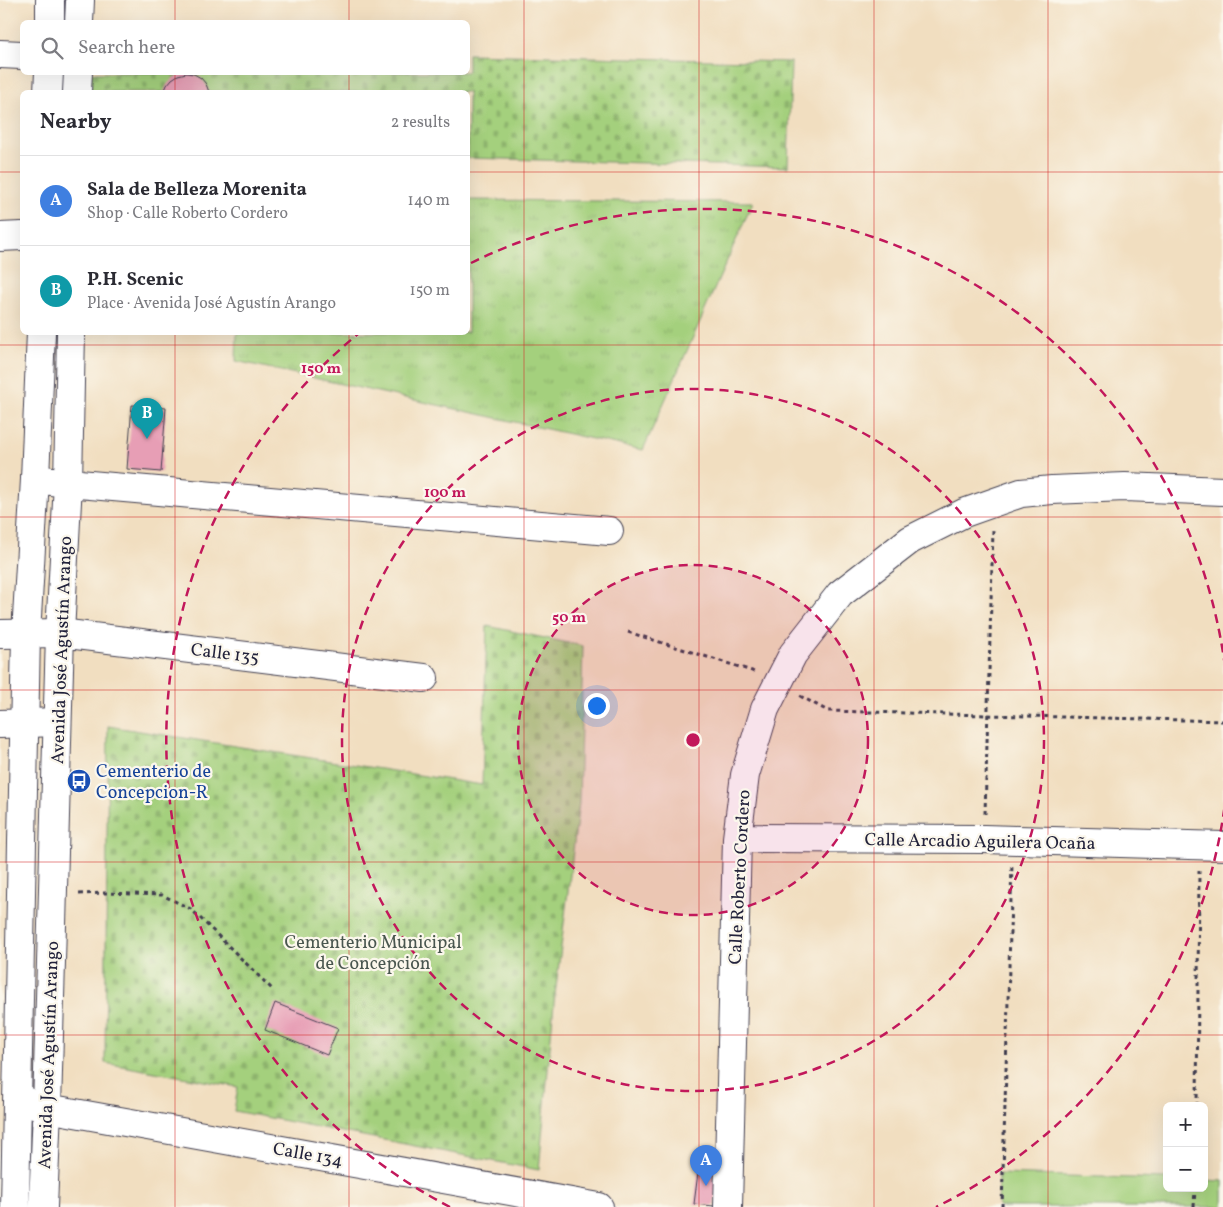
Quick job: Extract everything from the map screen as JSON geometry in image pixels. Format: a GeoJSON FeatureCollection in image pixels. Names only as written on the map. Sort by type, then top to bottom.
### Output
{"type":"FeatureCollection","features":[{"type":"Feature","properties":{"kind":"street"},"geometry":{"type":"LineString","coordinates":[[50,0],[50,20]]}},
{"type":"Feature","properties":{"kind":"street"},"geometry":{"type":"LineString","coordinates":[[79,20],[80,0]]}},
{"type":"Feature","properties":{"kind":"street"},"geometry":{"type":"LineString","coordinates":[[0,54],[20,55]]}},
{"type":"Feature","properties":{"kind":"street"},"geometry":{"type":"LineString","coordinates":[[48,90],[49,75]]}},
{"type":"Feature","properties":{"kind":"street"},"geometry":{"type":"LineString","coordinates":[[77,90],[78,75]]}},
{"type":"Feature","properties":{"kind":"street"},"geometry":{"type":"LineString","coordinates":[[0,237],[20,236]]}},
{"type":"Feature","properties":{"kind":"street","name":"Avenida José Agustín Arango"},"geometry":{"type":"LineString","coordinates":[[10,1202],[18,1099],[12,724],[13,634],[35,479],[41,335]]}},
{"type":"Feature","properties":{"kind":"street","name":"Avenida José Agustín Arango"},"geometry":{"type":"LineString","coordinates":[[43,1207],[60,633],[68,483],[71,335]]}},
{"type":"Feature","properties":{"kind":"street"},"geometry":{"type":"LineString","coordinates":[[35,479],[609,531]]}},
{"type":"Feature","properties":{"kind":"street","name":"Calle Roberto Cordero"},"geometry":{"type":"LineString","coordinates":[[728,1207],[738,838],[745,775],[765,709],[793,654],[840,594],[910,540],[964,513],[1021,493],[1052,490],[1125,487],[1223,491]]}},
{"type":"Feature","properties":{"kind":"street","name":"Calle 135"},"geometry":{"type":"LineString","coordinates":[[13,634],[60,633],[424,678]]}},
{"type":"Feature","properties":{"kind":"street"},"geometry":{"type":"LineString","coordinates":[[12,724],[57,722]]}},
{"type":"Feature","properties":{"kind":"street","name":"Calle Arcadio Aguilera Ocaña"},"geometry":{"type":"LineString","coordinates":[[738,838],[984,839],[1211,845]]}},
{"type":"Feature","properties":{"kind":"street","name":"Calle 134"},"geometry":{"type":"LineString","coordinates":[[18,1099],[47,1108],[274,1148],[504,1199],[599,1207]]}},
{"type":"Feature","properties":{"kind":"path"},"geometry":{"type":"LineString","coordinates":[[984,839],[993,525]]}},
{"type":"Feature","properties":{"kind":"path"},"geometry":{"type":"LineString","coordinates":[[988,715],[1223,721]]}},
{"type":"Feature","properties":{"kind":"path"},"geometry":{"type":"LineString","coordinates":[[1002,1207],[1013,840]]}},
{"type":"Feature","properties":{"kind":"path"},"geometry":{"type":"LineString","coordinates":[[1197,1102],[1211,845]]}},
{"type":"Feature","properties":{"kind":"path"},"geometry":{"type":"LineString","coordinates":[[53,894],[162,895],[191,909],[274,991]]}},
{"type":"Feature","properties":{"kind":"path"},"geometry":{"type":"LineString","coordinates":[[1194,1207],[1195,1192]]}},
{"type":"Feature","properties":{"kind":"green space"},"geometry":{"type":"Polygon","coordinates":[[[470,54],[791,62],[788,167],[470,158],[470,90],[90,90],[91,75],[470,75],[470,54]]]}},
{"type":"Feature","properties":{"kind":"green space"},"geometry":{"type":"Polygon","coordinates":[[[470,200],[753,202],[643,450],[236,361],[237,335],[470,335],[470,200]]]}},
{"type":"Feature","properties":{"kind":"green space","name":"Cementerio Municipal de Concepción"},"geometry":{"type":"Polygon","coordinates":[[[487,626],[583,646],[579,803],[554,1003],[539,1170],[234,1111],[238,1087],[105,1063],[108,726],[482,785],[487,626]]]}},
{"type":"Feature","properties":{"kind":"green space"},"geometry":{"type":"Polygon","coordinates":[[[999,1174],[1163,1179],[1163,1192],[1208,1192],[1208,1180],[1223,1181],[1223,1207],[998,1207],[999,1174]]]}},
{"type":"Feature","properties":{"kind":"building"},"geometry":{"type":"Polygon","coordinates":[[[178,75],[196,75],[206,84],[208,90],[165,90],[172,79],[178,75]]]}},
{"type":"Feature","properties":{"kind":"building"},"geometry":{"type":"Polygon","coordinates":[[[132,405],[166,408],[161,472],[127,469],[132,405]]]}},
{"type":"Feature","properties":{"kind":"building"},"geometry":{"type":"Polygon","coordinates":[[[275,1003],[338,1028],[327,1055],[265,1030],[275,1003]]]}},
{"type":"Feature","properties":{"kind":"building"},"geometry":{"type":"Polygon","coordinates":[[[699,1165],[719,1168],[714,1206],[694,1204],[699,1165]]]}},
{"type":"Feature","properties":{"kind":"place","name":"P.H. Scenic"},"geometry":{"type":"Point","coordinates":[147,439]}},
{"type":"Feature","properties":{"kind":"place","name":"Cementerio de Concepcion-R"},"geometry":{"type":"Point","coordinates":[79,781]}},
{"type":"Feature","properties":{"kind":"place","name":"Sala de Belleza Morenita"},"geometry":{"type":"Point","coordinates":[706,1186]}}]}
